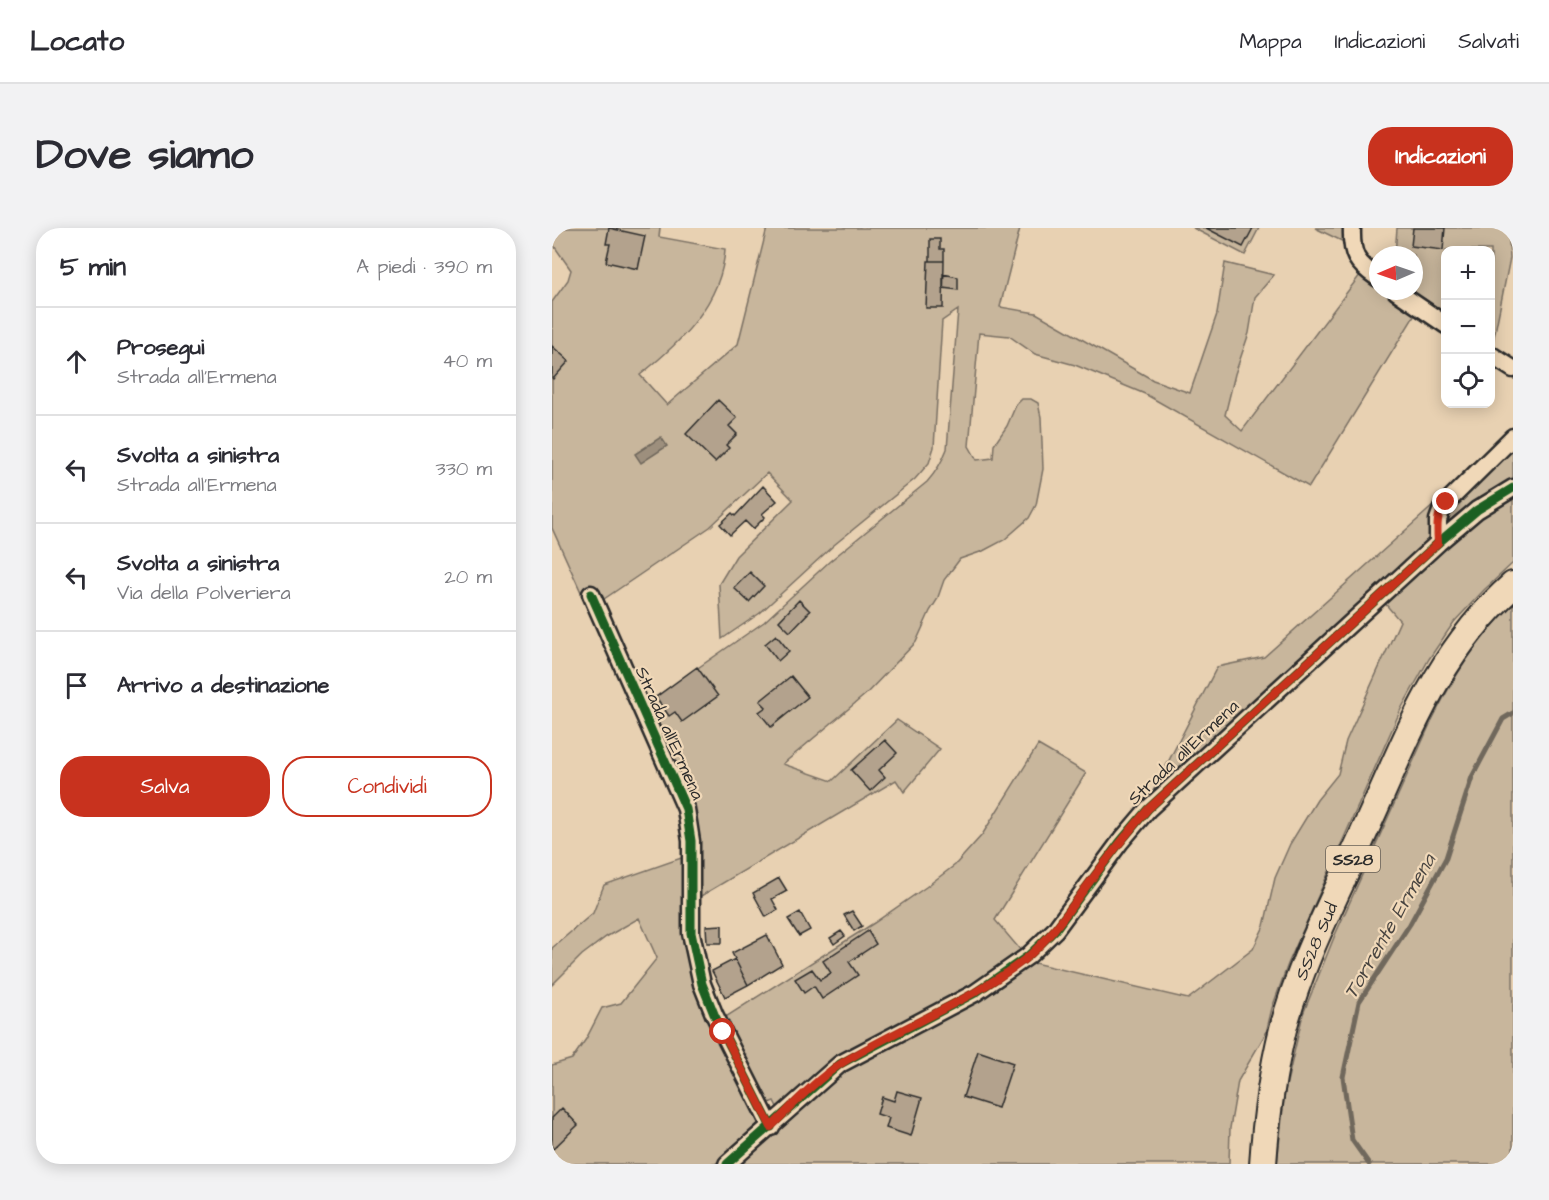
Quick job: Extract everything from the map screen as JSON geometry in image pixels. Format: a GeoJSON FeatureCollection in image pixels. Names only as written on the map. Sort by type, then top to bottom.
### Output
{"type":"FeatureCollection","features":[{"type":"Feature","properties":{"kind":"main road","name":"SS28 Sud"},"geometry":{"type":"LineString","coordinates":[[1263,1164],[1268,1110],[1277,1056],[1288,1013],[1307,961],[1412,726],[1439,674],[1468,631],[1513,585]]}},
{"type":"Feature","properties":{"kind":"street"},"geometry":{"type":"LineString","coordinates":[[1352,228],[1355,258],[1369,272]]}},
{"type":"Feature","properties":{"kind":"street"},"geometry":{"type":"LineString","coordinates":[[1409,300],[1441,322]]}},
{"type":"Feature","properties":{"kind":"street"},"geometry":{"type":"LineString","coordinates":[[1495,358],[1513,369]]}},
{"type":"Feature","properties":{"kind":"street"},"geometry":{"type":"LineString","coordinates":[[1438,543],[1438,520],[1443,506],[1513,437]]}},
{"type":"Feature","properties":{"kind":"street","name":"Strada all'Ermena"},"geometry":{"type":"LineString","coordinates":[[727,1164],[840,1064],[975,993],[1028,956],[1055,930],[1120,842],[1148,809],[1438,543],[1477,510],[1513,488]]}},
{"type":"Feature","properties":{"kind":"street","name":"Strada all'Ermena"},"geometry":{"type":"LineString","coordinates":[[591,594],[686,809],[691,841],[691,933],[702,984],[714,1014],[771,1127]]}},
{"type":"Feature","properties":{"kind":"shaded area"},"geometry":{"type":"Polygon","coordinates":[[[552,228],[660,228],[659,237],[725,249],[716,287],[696,321],[669,350],[640,375],[667,405],[738,344],[767,228],[1020,228],[1000,307],[1036,313],[1153,380],[1190,393],[1217,314],[1225,263],[1274,275],[1255,297],[1249,333],[1235,374],[1225,415],[1242,431],[1360,275],[1369,281],[1369,300],[1396,300],[1416,313],[1309,487],[1145,394],[1075,365],[1035,354],[1009,336],[979,333],[969,446],[977,460],[993,458],[994,445],[1007,426],[1016,405],[1022,399],[1031,399],[1038,403],[1041,417],[1043,469],[1036,505],[1029,518],[1004,540],[960,559],[944,580],[937,600],[916,642],[866,694],[783,764],[832,781],[897,720],[940,749],[904,792],[896,780],[696,899],[697,841],[646,704],[764,622],[830,561],[927,482],[947,449],[958,310],[942,321],[934,447],[929,463],[915,479],[834,545],[760,613],[722,639],[719,584],[736,556],[793,500],[767,473],[710,527],[601,601],[598,596],[581,592],[552,528],[552,302],[568,280],[571,270],[552,243],[552,228]]]}},
{"type":"Feature","properties":{"kind":"shaded area"},"geometry":{"type":"Polygon","coordinates":[[[1193,228],[1259,228],[1245,255],[1193,228]]]}},
{"type":"Feature","properties":{"kind":"shaded area"},"geometry":{"type":"Polygon","coordinates":[[[1315,228],[1346,228],[1346,243],[1315,228]]]}},
{"type":"Feature","properties":{"kind":"shaded area"},"geometry":{"type":"Polygon","coordinates":[[[1397,228],[1508,228],[1510,258],[1495,332],[1495,246],[1441,246],[1441,313],[1423,300],[1423,246],[1396,246],[1397,228]]]}},
{"type":"Feature","properties":{"kind":"shaded area"},"geometry":{"type":"Polygon","coordinates":[[[661,437],[667,446],[641,463],[635,454],[661,437]]]}},
{"type":"Feature","properties":{"kind":"shaded area"},"geometry":{"type":"Polygon","coordinates":[[[1513,445],[1513,481],[1443,530],[1446,511],[1513,445]]]}},
{"type":"Feature","properties":{"kind":"shaded area"},"geometry":{"type":"Polygon","coordinates":[[[1513,495],[1513,563],[1454,622],[1429,659],[1401,709],[1288,964],[1272,1008],[1266,1033],[1238,1081],[1230,1128],[1229,1164],[737,1164],[840,1071],[1030,962],[1188,999],[1253,949],[1264,926],[1275,878],[1290,844],[1317,800],[1338,774],[1346,741],[1400,621],[1383,601],[1454,536],[1513,495]]]}},
{"type":"Feature","properties":{"kind":"shaded area"},"geometry":{"type":"Polygon","coordinates":[[[1435,504],[1432,541],[1146,805],[1217,667],[1264,657],[1435,504]]]}},
{"type":"Feature","properties":{"kind":"shaded area"},"geometry":{"type":"Polygon","coordinates":[[[1513,603],[1513,1164],[1277,1164],[1285,1091],[1303,1014],[1335,935],[1440,705],[1477,645],[1513,603]]]}},
{"type":"Feature","properties":{"kind":"shaded area"},"geometry":{"type":"Polygon","coordinates":[[[1038,745],[1086,773],[995,920],[1023,953],[779,1111],[774,1101],[766,1104],[724,1018],[874,923],[955,865],[982,835],[1038,745]]]}},
{"type":"Feature","properties":{"kind":"shaded area"},"geometry":{"type":"Polygon","coordinates":[[[684,857],[684,933],[698,999],[762,1126],[715,1164],[552,1164],[552,1065],[572,1059],[586,1039],[602,1008],[621,1003],[657,958],[639,918],[606,937],[582,955],[552,985],[552,948],[593,913],[604,885],[684,857]]]}},
{"type":"Feature","properties":{"kind":"building"},"geometry":{"type":"Polygon","coordinates":[[[609,228],[645,236],[638,269],[606,262],[610,244],[606,244],[609,228]]]}},
{"type":"Feature","properties":{"kind":"building"},"geometry":{"type":"Polygon","coordinates":[[[1206,228],[1253,228],[1243,247],[1206,228]]]}},
{"type":"Feature","properties":{"kind":"building"},"geometry":{"type":"Polygon","coordinates":[[[1413,228],[1445,228],[1441,250],[1411,246],[1413,228]]]}},
{"type":"Feature","properties":{"kind":"building"},"geometry":{"type":"Polygon","coordinates":[[[930,239],[940,239],[940,249],[944,249],[944,261],[930,261],[930,239]]]}},
{"type":"Feature","properties":{"kind":"building"},"geometry":{"type":"Polygon","coordinates":[[[928,261],[944,261],[943,308],[926,308],[928,261]]]}},
{"type":"Feature","properties":{"kind":"building"},"geometry":{"type":"Polygon","coordinates":[[[943,274],[958,277],[958,290],[943,288],[943,274]]]}},
{"type":"Feature","properties":{"kind":"building"},"geometry":{"type":"Polygon","coordinates":[[[552,346],[569,361],[553,379],[552,378],[552,346]]]}},
{"type":"Feature","properties":{"kind":"building"},"geometry":{"type":"Polygon","coordinates":[[[718,400],[737,418],[729,426],[737,434],[726,445],[729,448],[715,462],[686,434],[718,400]]]}},
{"type":"Feature","properties":{"kind":"building"},"geometry":{"type":"Polygon","coordinates":[[[763,486],[777,501],[762,514],[765,517],[753,529],[745,521],[730,535],[720,524],[732,513],[735,516],[763,486]]]}},
{"type":"Feature","properties":{"kind":"building"},"geometry":{"type":"Polygon","coordinates":[[[750,572],[764,586],[749,602],[734,588],[750,572]]]}},
{"type":"Feature","properties":{"kind":"building"},"geometry":{"type":"Polygon","coordinates":[[[799,600],[810,611],[790,632],[779,621],[799,600]]]}},
{"type":"Feature","properties":{"kind":"building"},"geometry":{"type":"Polygon","coordinates":[[[776,635],[789,651],[778,661],[765,644],[776,635]]]}},
{"type":"Feature","properties":{"kind":"building"},"geometry":{"type":"Polygon","coordinates":[[[697,667],[718,696],[682,722],[675,712],[669,716],[656,697],[697,667]]]}},
{"type":"Feature","properties":{"kind":"building"},"geometry":{"type":"Polygon","coordinates":[[[791,676],[808,697],[771,727],[759,712],[766,707],[760,701],[791,676]]]}},
{"type":"Feature","properties":{"kind":"building"},"geometry":{"type":"Polygon","coordinates":[[[885,740],[897,753],[879,770],[885,777],[870,791],[851,770],[885,740]]]}},
{"type":"Feature","properties":{"kind":"building"},"geometry":{"type":"Polygon","coordinates":[[[779,878],[787,891],[772,899],[778,910],[766,917],[753,893],[779,878]]]}},
{"type":"Feature","properties":{"kind":"building"},"geometry":{"type":"Polygon","coordinates":[[[852,911],[862,926],[854,931],[844,915],[852,911]]]}},
{"type":"Feature","properties":{"kind":"building"},"geometry":{"type":"Polygon","coordinates":[[[800,912],[810,930],[799,936],[788,919],[800,912]]]}},
{"type":"Feature","properties":{"kind":"building"},"geometry":{"type":"Polygon","coordinates":[[[722,925],[722,943],[707,943],[706,926],[722,925]]]}},
{"type":"Feature","properties":{"kind":"building"},"geometry":{"type":"Polygon","coordinates":[[[841,931],[845,936],[834,944],[830,938],[841,931]]]}},
{"type":"Feature","properties":{"kind":"building"},"geometry":{"type":"Polygon","coordinates":[[[868,931],[876,944],[849,962],[858,975],[822,999],[814,986],[804,993],[795,979],[812,969],[820,980],[831,973],[823,961],[868,931]]]}},
{"type":"Feature","properties":{"kind":"building"},"geometry":{"type":"Polygon","coordinates":[[[767,935],[782,964],[748,985],[732,953],[767,935]]]}},
{"type":"Feature","properties":{"kind":"building"},"geometry":{"type":"Polygon","coordinates":[[[735,959],[748,985],[725,997],[712,971],[735,959]]]}},
{"type":"Feature","properties":{"kind":"building"},"geometry":{"type":"Polygon","coordinates":[[[978,1051],[1013,1063],[998,1108],[963,1097],[978,1051]]]}},
{"type":"Feature","properties":{"kind":"building"},"geometry":{"type":"Polygon","coordinates":[[[897,1091],[922,1098],[911,1136],[886,1128],[889,1118],[877,1114],[882,1097],[894,1101],[897,1091]]]}},
{"type":"Feature","properties":{"kind":"building"},"geometry":{"type":"Polygon","coordinates":[[[562,1108],[578,1125],[552,1150],[552,1118],[562,1108]]]}},
{"type":"Feature","properties":{"kind":"waterway","name":"Torrente Ermena"},"geometry":{"type":"LineString","coordinates":[[1369,1164],[1352,1140],[1343,1077],[1359,1002],[1410,924],[1446,858],[1472,777],[1503,719],[1513,713]]}},
{"type":"Feature","properties":{"kind":"cycle path"},"geometry":{"type":"LineString","coordinates":[[727,1164],[840,1064],[975,993],[1028,956],[1055,930],[1120,842],[1148,809],[1438,543],[1477,510],[1513,488]]}},
{"type":"Feature","properties":{"kind":"cycle path"},"geometry":{"type":"LineString","coordinates":[[591,594],[686,809],[691,841],[691,933],[702,984],[714,1014],[771,1127]]}},
{"type":"Feature","properties":{"kind":"route"},"geometry":{"type":"LineString","coordinates":[[723,1032],[771,1127],[811,1088],[840,1064],[953,1006],[1017,965],[1055,930],[1120,842],[1148,809],[1438,543],[1438,520],[1440,510],[1446,502]]}}]}
